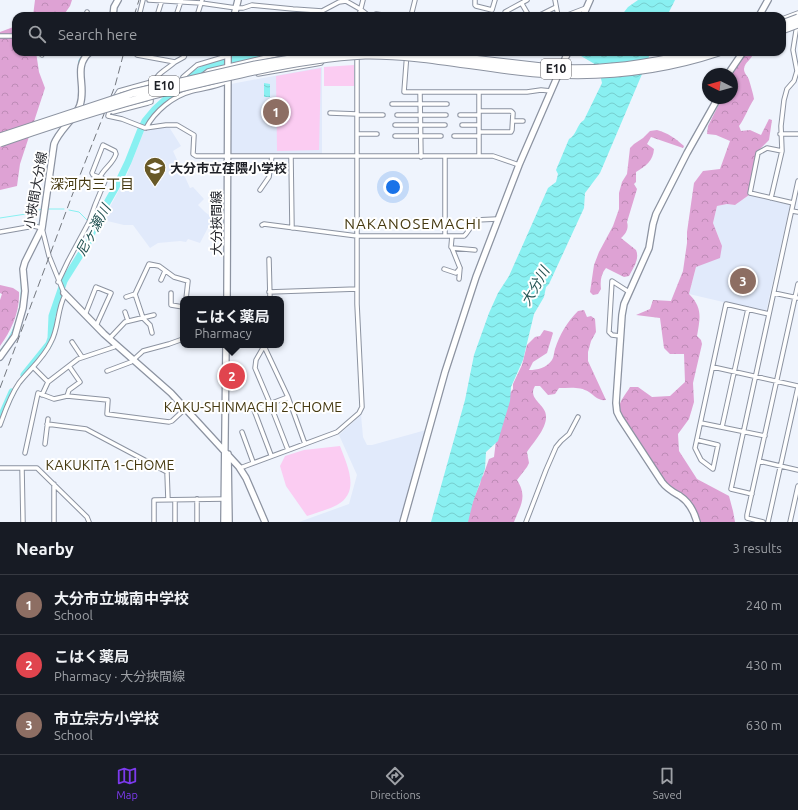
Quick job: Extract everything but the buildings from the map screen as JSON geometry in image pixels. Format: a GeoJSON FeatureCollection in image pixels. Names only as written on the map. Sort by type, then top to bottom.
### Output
{"type":"FeatureCollection","features":[{"type":"Feature","properties":{"kind":"highway"},"geometry":{"type":"LineString","coordinates":[[786,22],[798,15]]}},
{"type":"Feature","properties":{"kind":"highway"},"geometry":{"type":"LineString","coordinates":[[786,29],[797,28]]}},
{"type":"Feature","properties":{"kind":"highway","name":"E10"},"geometry":{"type":"LineString","coordinates":[[0,137],[148,90],[255,65],[308,56]]}},
{"type":"Feature","properties":{"kind":"highway","name":"E10"},"geometry":{"type":"LineString","coordinates":[[0,143],[39,129],[158,93],[256,70],[323,59],[360,56],[395,56],[525,72],[587,74],[631,72],[662,67],[704,56]]}},
{"type":"Feature","properties":{"kind":"highway","name":"E10"},"geometry":{"type":"LineString","coordinates":[[446,56],[551,68],[573,69],[642,65],[681,56]]}},
{"type":"Feature","properties":{"kind":"street"},"geometry":{"type":"LineString","coordinates":[[113,12],[118,0]]}},
{"type":"Feature","properties":{"kind":"street"},"geometry":{"type":"LineString","coordinates":[[140,12],[144,0]]}},
{"type":"Feature","properties":{"kind":"street"},"geometry":{"type":"LineString","coordinates":[[149,0],[201,1],[236,8],[243,8],[252,5],[322,10],[339,2],[346,1],[364,12]]}},
{"type":"Feature","properties":{"kind":"street"},"geometry":{"type":"LineString","coordinates":[[235,12],[238,0]]}},
{"type":"Feature","properties":{"kind":"street"},"geometry":{"type":"LineString","coordinates":[[360,12],[363,0]]}},
{"type":"Feature","properties":{"kind":"street"},"geometry":{"type":"LineString","coordinates":[[412,12],[415,0]]}},
{"type":"Feature","properties":{"kind":"street"},"geometry":{"type":"LineString","coordinates":[[475,0],[476,6],[492,10],[495,0]]}},
{"type":"Feature","properties":{"kind":"street"},"geometry":{"type":"LineString","coordinates":[[505,12],[527,0]]}},
{"type":"Feature","properties":{"kind":"street"},"geometry":{"type":"LineString","coordinates":[[555,0],[557,12]]}},
{"type":"Feature","properties":{"kind":"street"},"geometry":{"type":"LineString","coordinates":[[584,12],[590,0]]}},
{"type":"Feature","properties":{"kind":"street"},"geometry":{"type":"LineString","coordinates":[[761,12],[768,0]]}},
{"type":"Feature","properties":{"kind":"street"},"geometry":{"type":"LineString","coordinates":[[158,12],[162,1]]}},
{"type":"Feature","properties":{"kind":"street"},"geometry":{"type":"LineString","coordinates":[[177,12],[181,1]]}},
{"type":"Feature","properties":{"kind":"street"},"geometry":{"type":"LineString","coordinates":[[198,12],[201,1]]}},
{"type":"Feature","properties":{"kind":"street"},"geometry":{"type":"LineString","coordinates":[[522,4],[527,12]]}},
{"type":"Feature","properties":{"kind":"street"},"geometry":{"type":"LineString","coordinates":[[546,12],[556,7]]}},
{"type":"Feature","properties":{"kind":"street"},"geometry":{"type":"LineString","coordinates":[[576,12],[586,8]]}},
{"type":"Feature","properties":{"kind":"street"},"geometry":{"type":"LineString","coordinates":[[771,198],[782,152],[780,134],[784,99],[788,89],[796,82],[797,71],[793,50],[798,15],[786,18]]}},
{"type":"Feature","properties":{"kind":"street"},"geometry":{"type":"LineString","coordinates":[[0,36],[12,36]]}},
{"type":"Feature","properties":{"kind":"street","name":"小挾間大分線"},"geometry":{"type":"LineString","coordinates":[[0,357],[16,332],[24,299],[24,264],[42,228],[54,144],[80,105],[83,90],[80,65],[85,56]]}},
{"type":"Feature","properties":{"kind":"street"},"geometry":{"type":"LineString","coordinates":[[146,56],[175,62]]}},
{"type":"Feature","properties":{"kind":"street"},"geometry":{"type":"LineString","coordinates":[[110,110],[113,112],[150,103],[154,81],[160,73],[184,56]]}},
{"type":"Feature","properties":{"kind":"street"},"geometry":{"type":"LineString","coordinates":[[183,77],[197,65],[222,56]]}},
{"type":"Feature","properties":{"kind":"street","name":"大分挾間線"},"geometry":{"type":"LineString","coordinates":[[226,296],[228,56]]}},
{"type":"Feature","properties":{"kind":"street"},"geometry":{"type":"LineString","coordinates":[[190,91],[203,74],[208,71],[271,56]]}},
{"type":"Feature","properties":{"kind":"street"},"geometry":{"type":"LineString","coordinates":[[146,128],[153,118],[172,99],[190,91],[227,82],[232,78],[321,63],[324,60],[324,56]]}},
{"type":"Feature","properties":{"kind":"street"},"geometry":{"type":"LineString","coordinates":[[240,468],[339,431],[359,413],[361,409],[357,289],[357,56]]}},
{"type":"Feature","properties":{"kind":"street"},"geometry":{"type":"LineString","coordinates":[[407,56],[404,92],[551,91]]}},
{"type":"Feature","properties":{"kind":"street"},"geometry":{"type":"LineString","coordinates":[[403,522],[454,344],[476,277],[519,165],[566,56]]}},
{"type":"Feature","properties":{"kind":"street"},"geometry":{"type":"LineString","coordinates":[[732,68],[739,56]]}},
{"type":"Feature","properties":{"kind":"street"},"geometry":{"type":"LineString","coordinates":[[162,79],[118,91],[108,116],[122,119],[146,128],[163,125],[177,126],[194,135],[193,154],[196,156],[493,156],[519,165]]}},
{"type":"Feature","properties":{"kind":"street"},"geometry":{"type":"LineString","coordinates":[[420,92],[421,157]]}},
{"type":"Feature","properties":{"kind":"street"},"geometry":{"type":"LineString","coordinates":[[479,92],[479,156]]}},
{"type":"Feature","properties":{"kind":"street"},"geometry":{"type":"LineString","coordinates":[[392,104],[447,104]]}},
{"type":"Feature","properties":{"kind":"street"},"geometry":{"type":"LineString","coordinates":[[697,522],[694,513],[687,502],[664,484],[618,415],[616,403],[620,336],[624,304],[649,248],[653,224],[658,211],[689,148],[715,104]]}},
{"type":"Feature","properties":{"kind":"street"},"geometry":{"type":"LineString","coordinates":[[454,136],[511,132],[512,130],[513,112],[511,111],[460,115]]}},
{"type":"Feature","properties":{"kind":"street"},"geometry":{"type":"LineString","coordinates":[[330,113],[383,115]]}},
{"type":"Feature","properties":{"kind":"street"},"geometry":{"type":"LineString","coordinates":[[397,115],[446,115]]}},
{"type":"Feature","properties":{"kind":"street"},"geometry":{"type":"LineString","coordinates":[[513,121],[523,121]]}},
{"type":"Feature","properties":{"kind":"street"},"geometry":{"type":"LineString","coordinates":[[395,125],[445,125]]}},
{"type":"Feature","properties":{"kind":"street"},"geometry":{"type":"LineString","coordinates":[[462,125],[479,125]]}},
{"type":"Feature","properties":{"kind":"street"},"geometry":{"type":"LineString","coordinates":[[357,134],[377,134]]}},
{"type":"Feature","properties":{"kind":"street"},"geometry":{"type":"LineString","coordinates":[[780,134],[798,134]]}},
{"type":"Feature","properties":{"kind":"street"},"geometry":{"type":"LineString","coordinates":[[395,136],[442,136]]}},
{"type":"Feature","properties":{"kind":"street"},"geometry":{"type":"LineString","coordinates":[[59,282],[68,261],[89,222],[105,181],[92,173],[103,145],[115,151],[116,154],[114,160],[103,170],[100,177]]}},
{"type":"Feature","properties":{"kind":"street"},"geometry":{"type":"LineString","coordinates":[[782,152],[767,148],[758,153],[750,193],[793,203]]}},
{"type":"Feature","properties":{"kind":"street"},"geometry":{"type":"LineString","coordinates":[[260,190],[269,177],[272,156]]}},
{"type":"Feature","properties":{"kind":"street"},"geometry":{"type":"LineString","coordinates":[[291,156],[292,228]]}},
{"type":"Feature","properties":{"kind":"street"},"geometry":{"type":"LineString","coordinates":[[445,156],[445,236]]}},
{"type":"Feature","properties":{"kind":"street"},"geometry":{"type":"LineString","coordinates":[[752,494],[731,489],[798,181]]}},
{"type":"Feature","properties":{"kind":"street"},"geometry":{"type":"LineString","coordinates":[[792,211],[798,212]]}},
{"type":"Feature","properties":{"kind":"street"},"geometry":{"type":"LineString","coordinates":[[262,225],[264,224],[357,236],[465,236],[477,220],[498,219]]}},
{"type":"Feature","properties":{"kind":"street"},"geometry":{"type":"LineString","coordinates":[[0,232],[34,226],[42,228],[49,256],[64,294],[109,339],[186,408],[240,468],[246,478],[265,522]]}},
{"type":"Feature","properties":{"kind":"street"},"geometry":{"type":"LineString","coordinates":[[452,236],[451,247],[460,268],[459,279]]}},
{"type":"Feature","properties":{"kind":"street"},"geometry":{"type":"LineString","coordinates":[[452,248],[475,250]]}},
{"type":"Feature","properties":{"kind":"street"},"geometry":{"type":"LineString","coordinates":[[269,259],[270,296]]}},
{"type":"Feature","properties":{"kind":"street"},"geometry":{"type":"LineString","coordinates":[[152,333],[150,325],[143,318],[135,294],[149,264],[157,265],[174,277],[188,281],[186,296]]}},
{"type":"Feature","properties":{"kind":"street"},"geometry":{"type":"LineString","coordinates":[[444,269],[456,273],[460,268]]}},
{"type":"Feature","properties":{"kind":"street"},"geometry":{"type":"LineString","coordinates":[[161,280],[165,271]]}},
{"type":"Feature","properties":{"kind":"street"},"geometry":{"type":"LineString","coordinates":[[620,336],[612,336],[609,332],[612,281],[629,292]]}},
{"type":"Feature","properties":{"kind":"street"},"geometry":{"type":"LineString","coordinates":[[763,522],[748,518],[798,284]]}},
{"type":"Feature","properties":{"kind":"street"},"geometry":{"type":"LineString","coordinates":[[85,315],[96,286],[111,293],[96,326]]}},
{"type":"Feature","properties":{"kind":"street"},"geometry":{"type":"LineString","coordinates":[[269,292],[357,289]]}},
{"type":"Feature","properties":{"kind":"street"},"geometry":{"type":"LineString","coordinates":[[171,293],[171,305],[180,306]]}},
{"type":"Feature","properties":{"kind":"street"},"geometry":{"type":"LineString","coordinates":[[774,293],[796,298]]}},
{"type":"Feature","properties":{"kind":"street"},"geometry":{"type":"LineString","coordinates":[[0,425],[12,395],[19,384],[48,349],[52,341],[64,294]]}},
{"type":"Feature","properties":{"kind":"street"},"geometry":{"type":"LineString","coordinates":[[126,297],[135,294]]}},
{"type":"Feature","properties":{"kind":"street"},"geometry":{"type":"LineString","coordinates":[[697,440],[718,445],[713,468],[701,460],[696,448],[697,440],[726,304],[769,314]]}},
{"type":"Feature","properties":{"kind":"street"},"geometry":{"type":"LineString","coordinates":[[722,427],[748,309]]}},
{"type":"Feature","properties":{"kind":"street"},"geometry":{"type":"LineString","coordinates":[[125,312],[128,321]]}},
{"type":"Feature","properties":{"kind":"street"},"geometry":{"type":"LineString","coordinates":[[109,339],[124,322],[154,315]]}},
{"type":"Feature","properties":{"kind":"street"},"geometry":{"type":"LineString","coordinates":[[107,371],[134,360],[145,350],[180,340]]}},
{"type":"Feature","properties":{"kind":"street"},"geometry":{"type":"LineString","coordinates":[[72,342],[82,357]]}},
{"type":"Feature","properties":{"kind":"street"},"geometry":{"type":"LineString","coordinates":[[42,395],[48,382],[82,357],[114,347],[116,345]]}},
{"type":"Feature","properties":{"kind":"street"},"geometry":{"type":"LineString","coordinates":[[226,348],[226,453],[229,522]]}},
{"type":"Feature","properties":{"kind":"street"},"geometry":{"type":"LineString","coordinates":[[263,348],[256,360],[255,368],[288,450]]}},
{"type":"Feature","properties":{"kind":"street"},"geometry":{"type":"LineString","coordinates":[[265,348],[288,398],[305,444]]}},
{"type":"Feature","properties":{"kind":"street"},"geometry":{"type":"LineString","coordinates":[[67,396],[69,390],[80,382],[69,366]]}},
{"type":"Feature","properties":{"kind":"street"},"geometry":{"type":"LineString","coordinates":[[33,367],[48,382]]}},
{"type":"Feature","properties":{"kind":"street"},"geometry":{"type":"LineString","coordinates":[[713,367],[798,386],[768,522]]}},
{"type":"Feature","properties":{"kind":"street"},"geometry":{"type":"LineString","coordinates":[[25,453],[38,393],[54,399],[67,396],[108,400],[107,414],[171,422],[186,408]]}},
{"type":"Feature","properties":{"kind":"street"},"geometry":{"type":"LineString","coordinates":[[271,456],[254,410],[288,398]]}},
{"type":"Feature","properties":{"kind":"street"},"geometry":{"type":"LineString","coordinates":[[526,522],[556,447],[569,434],[578,418]]}},
{"type":"Feature","properties":{"kind":"street"},"geometry":{"type":"LineString","coordinates":[[45,444],[48,419]]}},
{"type":"Feature","properties":{"kind":"street"},"geometry":{"type":"LineString","coordinates":[[701,422],[765,436]]}},
{"type":"Feature","properties":{"kind":"street"},"geometry":{"type":"LineString","coordinates":[[47,424],[86,429],[167,472],[168,500]]}},
{"type":"Feature","properties":{"kind":"street"},"geometry":{"type":"LineString","coordinates":[[242,432],[254,462]]}},
{"type":"Feature","properties":{"kind":"street"},"geometry":{"type":"LineString","coordinates":[[759,461],[798,470]]}},
{"type":"Feature","properties":{"kind":"street"},"geometry":{"type":"LineString","coordinates":[[0,468],[37,468],[87,517],[89,522]]}},
{"type":"Feature","properties":{"kind":"street"},"geometry":{"type":"LineString","coordinates":[[22,468],[22,522]]}},
{"type":"Feature","properties":{"kind":"street"},"geometry":{"type":"LineString","coordinates":[[54,484],[54,522]]}},
{"type":"Feature","properties":{"kind":"street"},"geometry":{"type":"LineString","coordinates":[[790,522],[798,486]]}},
{"type":"Feature","properties":{"kind":"street"},"geometry":{"type":"LineString","coordinates":[[197,499],[197,522]]}},
{"type":"Feature","properties":{"kind":"street"},"geometry":{"type":"LineString","coordinates":[[154,522],[154,500],[227,499]]}},
{"type":"Feature","properties":{"kind":"street"},"geometry":{"type":"LineString","coordinates":[[224,522],[227,499]]}},
{"type":"Feature","properties":{"kind":"street"},"geometry":{"type":"LineString","coordinates":[[175,500],[175,522]]}},
{"type":"Feature","properties":{"kind":"shaded area"},"geometry":{"type":"Polygon","coordinates":[[[354,65],[354,86],[324,86],[324,67],[354,65]]]}},
{"type":"Feature","properties":{"kind":"shaded area"},"geometry":{"type":"Polygon","coordinates":[[[322,67],[322,154],[230,154],[231,84],[322,67]]]}},
{"type":"Feature","properties":{"kind":"shaded area"},"geometry":{"type":"Polygon","coordinates":[[[321,68],[319,150],[277,151],[276,76],[321,68]]]}},
{"type":"Feature","properties":{"kind":"shaded area","name":"大分市立荏隈小学校"},"geometry":{"type":"Polygon","coordinates":[[[169,127],[181,146],[173,151],[190,188],[193,187],[204,199],[198,205],[213,218],[200,243],[188,239],[186,242],[180,241],[158,243],[150,248],[133,225],[124,225],[103,220],[126,177],[144,131],[169,127]]]}},
{"type":"Feature","properties":{"kind":"shaded area"},"geometry":{"type":"Polygon","coordinates":[[[749,195],[790,205],[766,312],[689,294],[696,267],[721,243],[713,223],[717,206],[727,204],[735,205],[749,195]]]}},
{"type":"Feature","properties":{"kind":"shaded area"},"geometry":{"type":"Polygon","coordinates":[[[361,415],[363,437],[367,445],[372,445],[426,430],[400,522],[299,522],[349,504],[357,475],[339,435],[361,415]]]}},
{"type":"Feature","properties":{"kind":"shaded area"},"geometry":{"type":"Polygon","coordinates":[[[340,446],[346,461],[350,478],[349,493],[344,500],[337,505],[307,516],[286,486],[280,466],[285,456],[304,450],[340,446]]]}},
{"type":"Feature","properties":{"kind":"green space"},"geometry":{"type":"Polygon","coordinates":[[[35,0],[72,0],[66,12],[34,12],[35,0]]]}},
{"type":"Feature","properties":{"kind":"green space"},"geometry":{"type":"Polygon","coordinates":[[[12,28],[12,56],[37,56],[39,72],[45,88],[20,164],[17,186],[0,190],[0,32],[12,28]]]}},
{"type":"Feature","properties":{"kind":"green space"},"geometry":{"type":"Polygon","coordinates":[[[742,56],[752,56],[744,69],[749,80],[754,99],[739,126],[741,131],[750,130],[761,135],[769,119],[772,120],[769,140],[758,151],[755,159],[749,195],[735,205],[727,204],[717,206],[713,223],[722,246],[720,258],[696,267],[689,294],[697,304],[699,318],[697,336],[701,340],[702,344],[693,383],[694,402],[689,419],[678,434],[679,451],[697,479],[729,496],[735,522],[700,522],[687,498],[668,485],[654,468],[625,423],[619,409],[621,400],[630,387],[638,387],[652,397],[670,396],[685,382],[684,354],[670,354],[664,348],[660,318],[636,315],[650,309],[653,300],[671,301],[683,271],[694,183],[703,171],[720,169],[730,141],[716,135],[707,134],[708,126],[719,104],[738,104],[738,68],[735,68],[742,56]]]}},
{"type":"Feature","properties":{"kind":"green space"},"geometry":{"type":"Polygon","coordinates":[[[657,130],[671,136],[684,146],[683,148],[651,137],[647,144],[654,149],[652,157],[643,168],[636,172],[636,182],[634,184],[637,189],[627,222],[627,231],[621,238],[636,250],[636,263],[629,276],[624,277],[606,268],[601,278],[601,289],[598,294],[593,295],[590,292],[594,265],[613,226],[619,209],[619,193],[622,182],[627,174],[630,148],[650,131],[657,130]]]}},
{"type":"Feature","properties":{"kind":"green space"},"geometry":{"type":"Polygon","coordinates":[[[0,285],[13,288],[19,292],[19,299],[14,321],[0,346],[0,300],[2,294],[0,293],[0,285]]]}},
{"type":"Feature","properties":{"kind":"green space"},"geometry":{"type":"Polygon","coordinates":[[[584,310],[587,317],[591,316],[595,319],[596,332],[591,341],[588,352],[588,361],[606,400],[599,399],[586,390],[574,388],[559,388],[555,394],[548,395],[540,386],[535,386],[533,394],[545,412],[546,421],[536,440],[527,452],[529,463],[517,480],[522,491],[522,501],[514,522],[467,522],[481,477],[483,476],[489,459],[494,457],[497,432],[510,393],[513,389],[513,384],[522,365],[527,345],[535,337],[540,336],[544,330],[553,333],[547,353],[533,362],[529,370],[544,367],[553,359],[557,344],[567,324],[578,311],[584,310]]]}},
{"type":"Feature","properties":{"kind":"water"},"geometry":{"type":"Polygon","coordinates":[[[638,0],[675,0],[669,12],[624,12],[628,7],[638,0]]]}},
{"type":"Feature","properties":{"kind":"water","name":"大分川"},"geometry":{"type":"Polygon","coordinates":[[[581,56],[649,56],[600,173],[585,193],[584,208],[549,284],[546,287],[544,297],[534,314],[523,360],[511,387],[510,401],[498,441],[486,452],[485,469],[473,502],[468,522],[431,522],[465,400],[474,355],[489,313],[498,293],[509,276],[548,188],[556,182],[558,174],[556,170],[569,139],[574,135],[581,122],[584,120],[602,83],[598,66],[581,56]]]}},
{"type":"Feature","properties":{"kind":"water"},"geometry":{"type":"Polygon","coordinates":[[[264,83],[270,84],[270,97],[264,97],[264,83]]]}},
{"type":"Feature","properties":{"kind":"waterway"},"geometry":{"type":"LineString","coordinates":[[79,68],[79,60],[82,56]]}},
{"type":"Feature","properties":{"kind":"waterway","name":"尼ヶ瀬川"},"geometry":{"type":"LineString","coordinates":[[186,81],[203,69],[212,65],[245,56]]}},
{"type":"Feature","properties":{"kind":"waterway","name":"尼ヶ瀬川"},"geometry":{"type":"LineString","coordinates":[[24,375],[49,344],[51,338],[52,316],[64,281],[89,241],[96,222],[128,162],[145,121],[155,109],[178,88]]}},
{"type":"Feature","properties":{"kind":"waterway"},"geometry":{"type":"LineString","coordinates":[[0,218],[26,214],[42,209]]}},
{"type":"Feature","properties":{"kind":"waterway"},"geometry":{"type":"LineString","coordinates":[[48,209],[64,209]]}},
{"type":"Feature","properties":{"kind":"waterway"},"geometry":{"type":"LineString","coordinates":[[69,210],[79,212],[87,220]]}},
{"type":"Feature","properties":{"kind":"waterway"},"geometry":{"type":"LineString","coordinates":[[39,225],[41,214]]}},
{"type":"Feature","properties":{"kind":"waterway"},"geometry":{"type":"LineString","coordinates":[[0,351],[6,343],[17,318],[21,299],[21,280]]}},
{"type":"Feature","properties":{"kind":"waterway","name":"尼ヶ瀬川"},"geometry":{"type":"LineString","coordinates":[[0,419],[12,392]]}},
{"type":"Feature","properties":{"kind":"railway"},"geometry":{"type":"LineString","coordinates":[[135,12],[139,0]]}},
{"type":"Feature","properties":{"kind":"railway"},"geometry":{"type":"LineString","coordinates":[[0,388],[115,86],[123,56]]}},
{"type":"Feature","properties":{"kind":"place","name":"大分市立城南中学校"},"geometry":{"type":"Point","coordinates":[276,112]}},
{"type":"Feature","properties":{"kind":"place","name":"大分市立荏隈小学校"},"geometry":{"type":"Point","coordinates":[155,188]}},
{"type":"Feature","properties":{"kind":"place","name":"市立宗方小学校"},"geometry":{"type":"Point","coordinates":[743,281]}},
{"type":"Feature","properties":{"kind":"place","name":"こはく薬局"},"geometry":{"type":"Point","coordinates":[232,376]}},
{"type":"Feature","properties":{"kind":"district","name":"深河内三丁目"},"geometry":{"type":"Point","coordinates":[92,184]}},
{"type":"Feature","properties":{"kind":"district","name":"NAKANOSEMACHI"},"geometry":{"type":"Point","coordinates":[413,224]}},
{"type":"Feature","properties":{"kind":"district","name":"KAKU-SHINMACHI 2-CHOME"},"geometry":{"type":"Point","coordinates":[253,407]}},
{"type":"Feature","properties":{"kind":"district","name":"KAKUKITA 1-CHOME"},"geometry":{"type":"Point","coordinates":[110,465]}}]}
